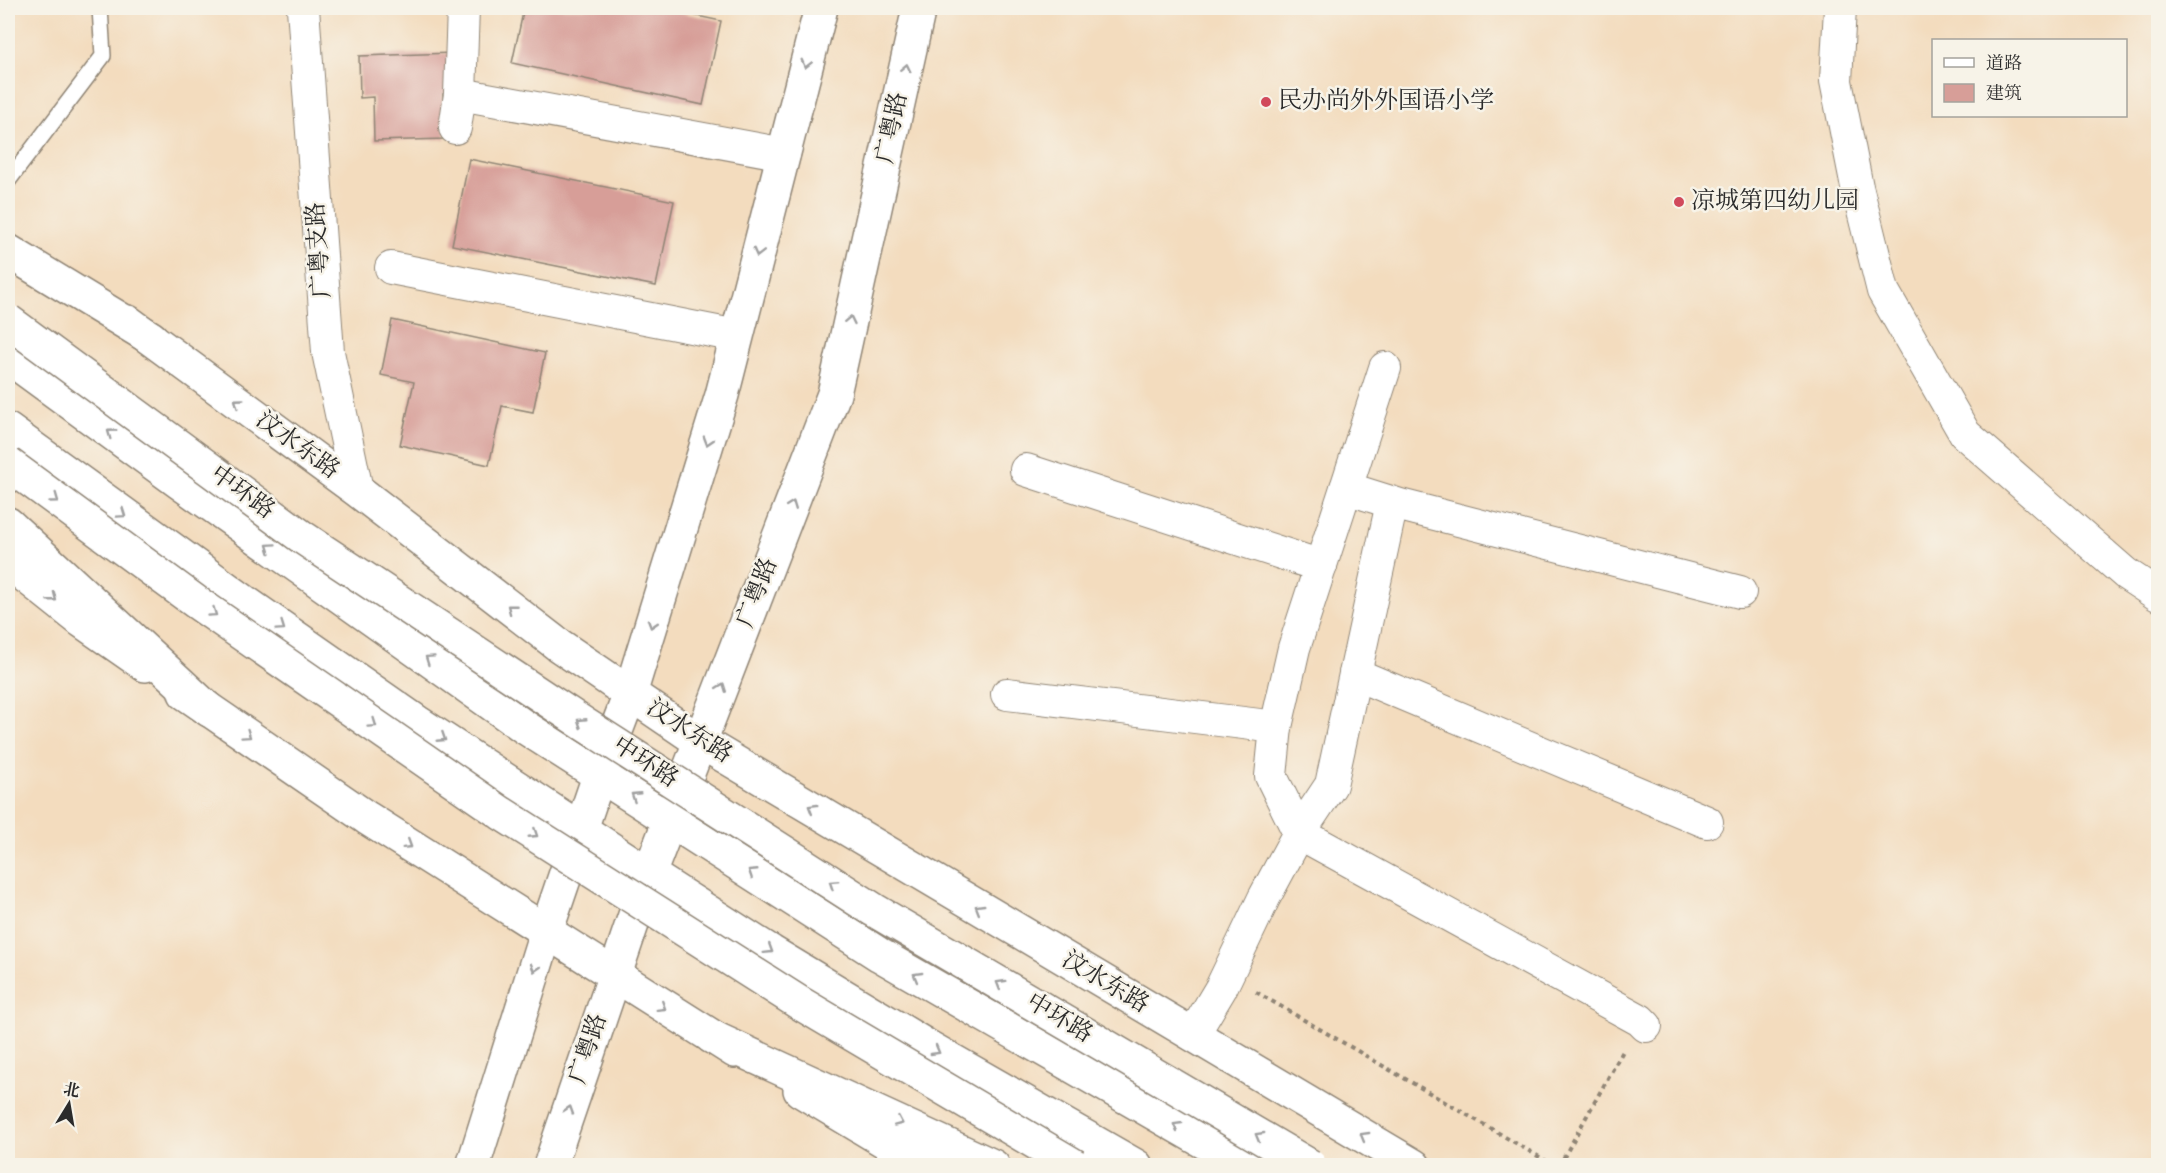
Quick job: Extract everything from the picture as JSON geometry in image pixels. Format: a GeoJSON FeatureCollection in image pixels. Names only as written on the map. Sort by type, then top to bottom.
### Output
{"type":"FeatureCollection","features":[{"type":"Feature","properties":{"kind":"main road"},"geometry":{"type":"LineString","coordinates":[[473,1166],[546,932],[630,694],[722,395],[821,8]]}},
{"type":"Feature","properties":{"kind":"main road","name":"广粤路"},"geometry":{"type":"LineString","coordinates":[[550,1166],[649,874],[834,394],[920,8]]}},
{"type":"Feature","properties":{"kind":"main road","name":"汶水东路"},"geometry":{"type":"LineString","coordinates":[[8,234],[357,490],[557,644],[701,742],[1414,1166]]}},
{"type":"Feature","properties":{"kind":"main road"},"geometry":{"type":"LineString","coordinates":[[8,251],[150,338]]}},
{"type":"Feature","properties":{"kind":"main road","name":"中环路"},"geometry":{"type":"LineString","coordinates":[[8,321],[302,537],[594,731],[874,909],[1310,1166]]}},
{"type":"Feature","properties":{"kind":"main road"},"geometry":{"type":"LineString","coordinates":[[8,357],[179,482],[524,726],[880,955],[1246,1166]]}},
{"type":"Feature","properties":{"kind":"main road"},"geometry":{"type":"LineString","coordinates":[[8,430],[178,554],[379,695],[649,874],[771,952],[925,1045],[1136,1166]]}},
{"type":"Feature","properties":{"kind":"main road"},"geometry":{"type":"LineString","coordinates":[[8,464],[196,602],[501,813],[798,1002],[1075,1166]]}},
{"type":"Feature","properties":{"kind":"main road"},"geometry":{"type":"LineString","coordinates":[[8,524],[209,710]]}},
{"type":"Feature","properties":{"kind":"main road"},"geometry":{"type":"LineString","coordinates":[[8,562],[82,621],[366,818],[613,976],[926,1166]]}},
{"type":"Feature","properties":{"kind":"main road"},"geometry":{"type":"LineString","coordinates":[[712,1037],[993,1166]]}},
{"type":"Feature","properties":{"kind":"street","name":"广粤支路"},"geometry":{"type":"LineString","coordinates":[[303,8],[328,352],[357,490]]}},
{"type":"Feature","properties":{"kind":"street"},"geometry":{"type":"LineString","coordinates":[[455,128],[460,94],[463,8]]}},
{"type":"Feature","properties":{"kind":"street"},"geometry":{"type":"LineString","coordinates":[[1840,8],[1836,81],[1857,187],[1883,291],[1965,434],[2126,574],[2158,595]]}},
{"type":"Feature","properties":{"kind":"street"},"geometry":{"type":"LineString","coordinates":[[460,94],[784,154]]}},
{"type":"Feature","properties":{"kind":"street"},"geometry":{"type":"LineString","coordinates":[[391,268],[737,336]]}},
{"type":"Feature","properties":{"kind":"street"},"geometry":{"type":"LineString","coordinates":[[1385,368],[1294,648],[1276,727],[1271,776],[1299,833],[1643,1023]]}},
{"type":"Feature","properties":{"kind":"street"},"geometry":{"type":"LineString","coordinates":[[1026,470],[1321,566]]}},
{"type":"Feature","properties":{"kind":"street"},"geometry":{"type":"LineString","coordinates":[[1346,488],[1392,503],[1740,592]]}},
{"type":"Feature","properties":{"kind":"street"},"geometry":{"type":"LineString","coordinates":[[1193,1035],[1227,975],[1264,898],[1299,833],[1331,785],[1392,503]]}},
{"type":"Feature","properties":{"kind":"street"},"geometry":{"type":"LineString","coordinates":[[1355,674],[1707,822]]}},
{"type":"Feature","properties":{"kind":"street"},"geometry":{"type":"LineString","coordinates":[[1007,694],[1276,727]]}},
{"type":"Feature","properties":{"kind":"lane"},"geometry":{"type":"LineString","coordinates":[[8,181],[103,56],[100,8]]}},
{"type":"Feature","properties":{"kind":"path"},"geometry":{"type":"LineString","coordinates":[[1227,975],[1557,1166],[1643,1023]]}},
{"type":"Feature","properties":{"kind":"building"},"geometry":{"type":"Polygon","coordinates":[[[524,8],[660,8],[721,21],[703,105],[512,63],[524,8]]]}},
{"type":"Feature","properties":{"kind":"building"},"geometry":{"type":"Polygon","coordinates":[[[454,53],[456,94],[443,94],[445,139],[374,141],[373,97],[360,98],[359,56],[454,53]]]}},
{"type":"Feature","properties":{"kind":"building"},"geometry":{"type":"Polygon","coordinates":[[[469,159],[674,201],[656,286],[452,245],[469,159]]]}},
{"type":"Feature","properties":{"kind":"building"},"geometry":{"type":"Polygon","coordinates":[[[392,320],[545,353],[533,412],[502,406],[489,465],[400,445],[414,382],[381,375],[392,320]]]}},
{"type":"Feature","properties":{"kind":"place","name":"民办尚外外国语小学"},"geometry":{"type":"Point","coordinates":[1266,102]}},
{"type":"Feature","properties":{"kind":"place","name":"凉城第四幼儿园"},"geometry":{"type":"Point","coordinates":[1679,202]}}]}
